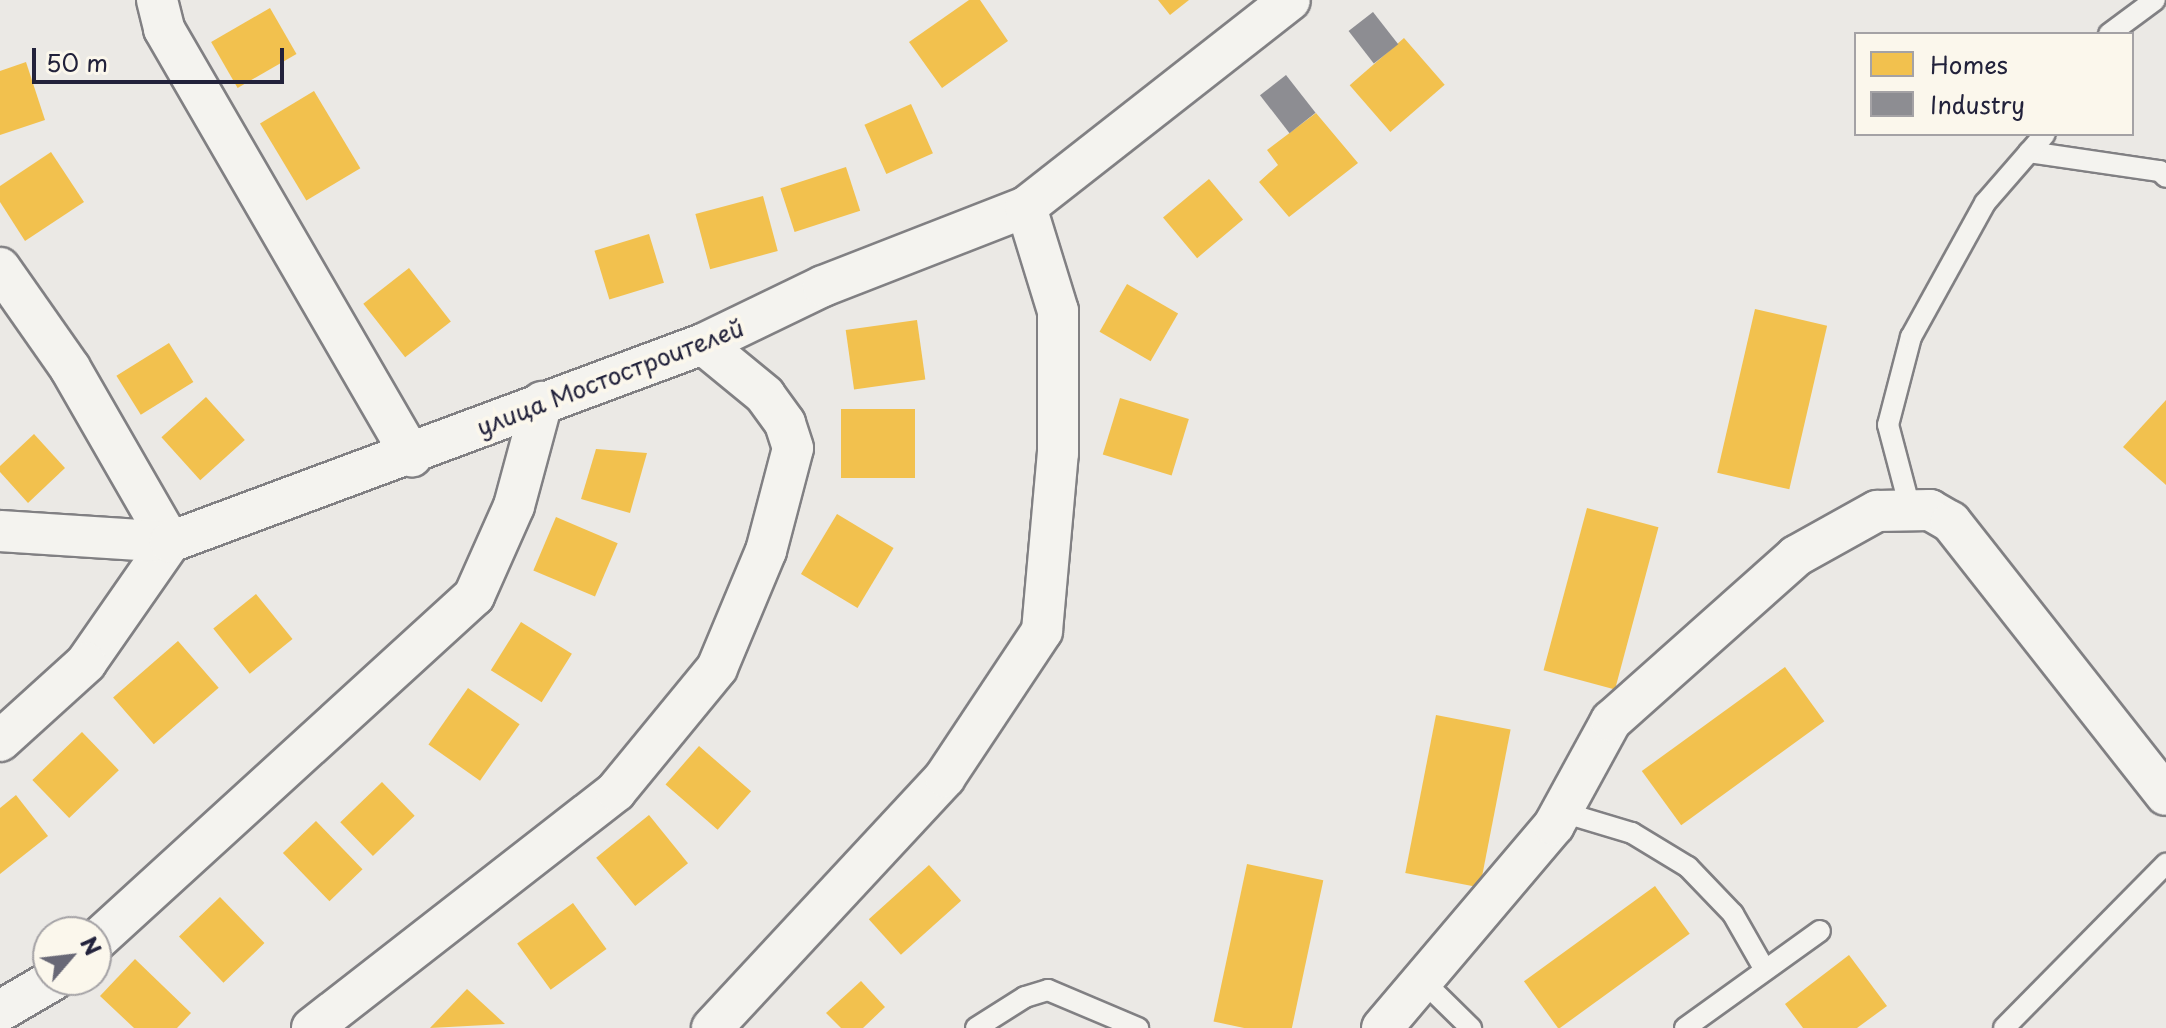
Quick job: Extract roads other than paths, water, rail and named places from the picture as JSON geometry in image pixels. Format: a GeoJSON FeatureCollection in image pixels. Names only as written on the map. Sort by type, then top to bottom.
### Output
{"type":"FeatureCollection","features":[{"type":"Feature","properties":{"kind":"street"},"geometry":{"type":"LineString","coordinates":[[157,0],[164,29],[412,456]]}},
{"type":"Feature","properties":{"kind":"street","name":"улица Мостостроителей"},"geometry":{"type":"LineString","coordinates":[[0,531],[170,542],[412,456],[542,402],[703,344],[823,286],[1026,207],[1290,0]]}},
{"type":"Feature","properties":{"kind":"street"},"geometry":{"type":"LineString","coordinates":[[712,1028],[945,777],[1042,631],[1058,453],[1058,311],[1026,207]]}},
{"type":"Feature","properties":{"kind":"street"},"geometry":{"type":"LineString","coordinates":[[0,268],[70,368],[170,542],[86,663],[0,741]]}},
{"type":"Feature","properties":{"kind":"street"},"geometry":{"type":"LineString","coordinates":[[312,1028],[616,791],[717,668],[766,551],[793,448],[785,423],[765,395],[703,344]]}},
{"type":"Feature","properties":{"kind":"street"},"geometry":{"type":"LineString","coordinates":[[112,926],[474,596],[514,506],[542,402]]}},
{"type":"Feature","properties":{"kind":"street"},"geometry":{"type":"LineString","coordinates":[[1382,1028],[1562,812],[1611,721],[1796,556],[1877,511],[1930,510],[1951,522],[2166,795]]}},
{"type":"Feature","properties":{"kind":"street"},"geometry":{"type":"LineString","coordinates":[[0,1011],[32,992]]}},
{"type":"Feature","properties":{"kind":"lane"},"geometry":{"type":"LineString","coordinates":[[2112,32],[2155,0]]}},
{"type":"Feature","properties":{"kind":"lane"},"geometry":{"type":"LineString","coordinates":[[1910,508],[1888,425],[1911,337],[1985,203],[2043,136]]}},
{"type":"Feature","properties":{"kind":"lane"},"geometry":{"type":"LineString","coordinates":[[2029,152],[2160,171],[2166,177]]}},
{"type":"Feature","properties":{"kind":"lane"},"geometry":{"type":"LineString","coordinates":[[1562,812],[1632,833],[1688,867],[1733,914],[1765,970]]}},
{"type":"Feature","properties":{"kind":"lane"},"geometry":{"type":"LineString","coordinates":[[2004,1028],[2166,864]]}},
{"type":"Feature","properties":{"kind":"lane"},"geometry":{"type":"LineString","coordinates":[[1685,1028],[1820,931]]}},
{"type":"Feature","properties":{"kind":"lane"},"geometry":{"type":"LineString","coordinates":[[1422,980],[1471,1028]]}},
{"type":"Feature","properties":{"kind":"lane"},"geometry":{"type":"LineString","coordinates":[[976,1028],[1025,997],[1048,990],[1138,1028]]}}]}
